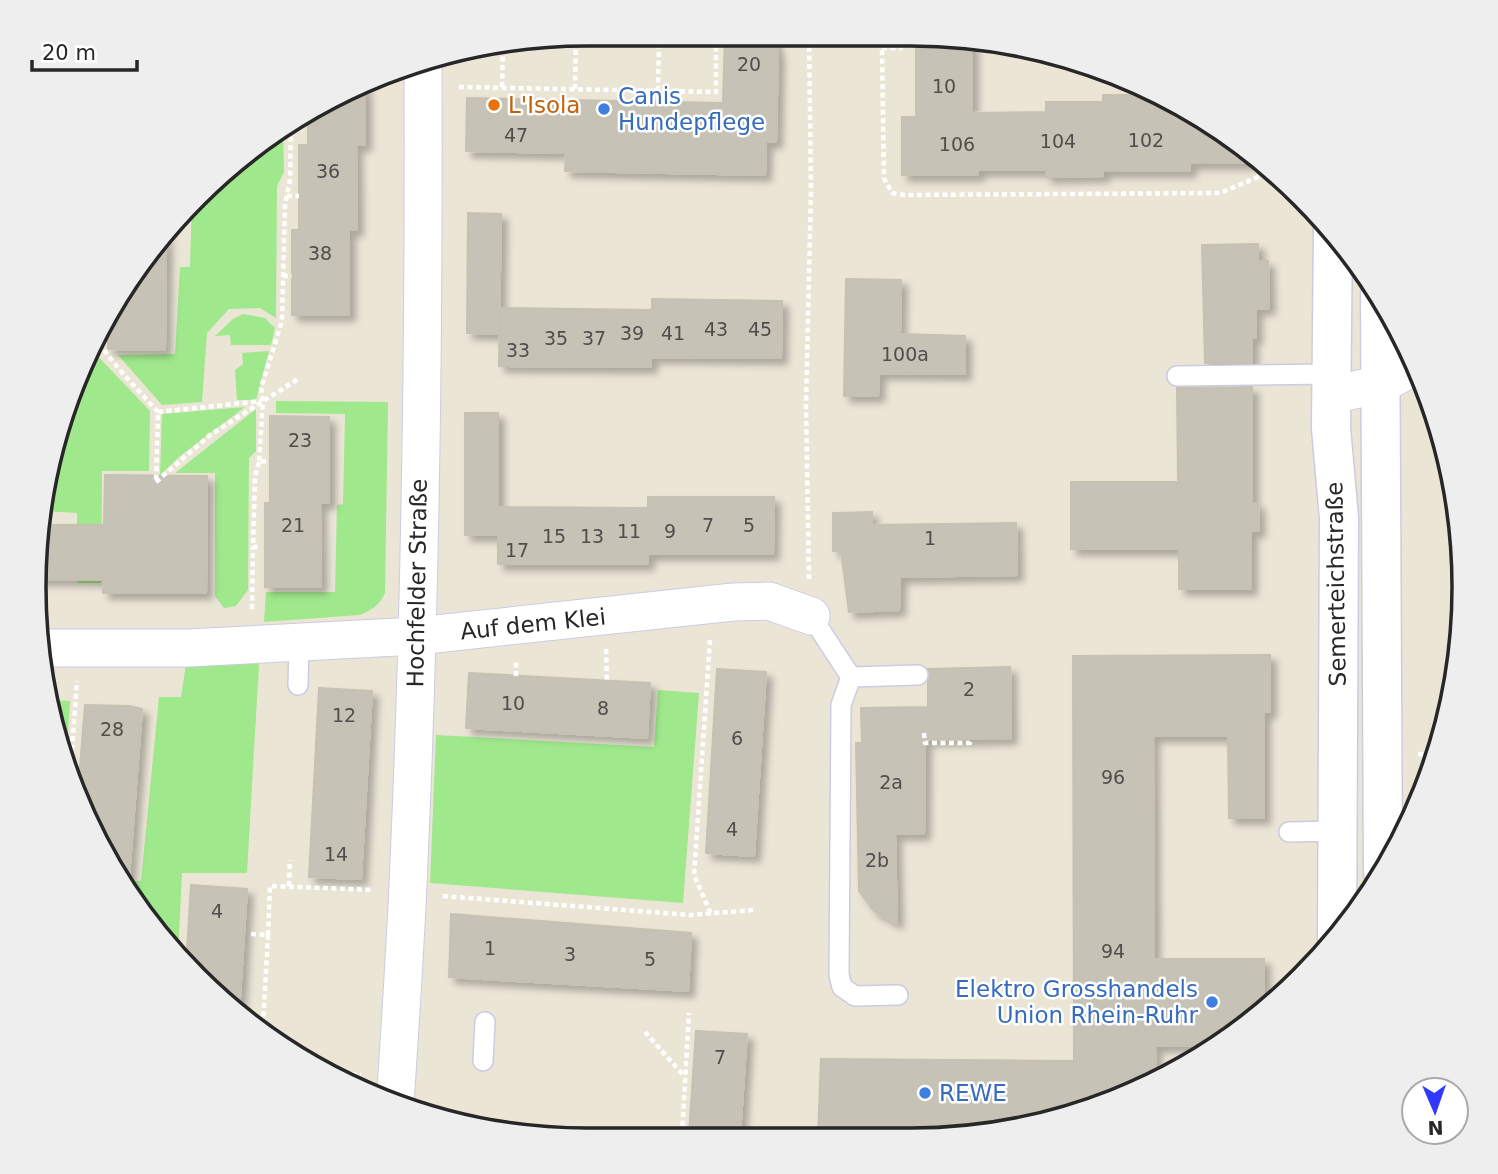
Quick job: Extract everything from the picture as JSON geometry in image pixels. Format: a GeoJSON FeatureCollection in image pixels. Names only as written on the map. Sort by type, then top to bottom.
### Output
{"type":"FeatureCollection","features":[{"type":"Feature","properties":{"kind":"main road","name":"Semerteichstraße"},"geometry":{"type":"LineString","coordinates":[[1333,247],[1331,428],[1339,518],[1337,922]]}},
{"type":"Feature","properties":{"kind":"main road","name":"Semerteichstraße"},"geometry":{"type":"LineString","coordinates":[[1380,316],[1383,853]]}},
{"type":"Feature","properties":{"kind":"street","name":"Hochfelder Straße"},"geometry":{"type":"LineString","coordinates":[[396,1093],[408,892],[417,636],[423,73]]}},
{"type":"Feature","properties":{"kind":"street"},"geometry":{"type":"LineString","coordinates":[[1332,384],[1381,384],[1407,371]]}},
{"type":"Feature","properties":{"kind":"street","name":"Auf dem Klei"},"geometry":{"type":"LineString","coordinates":[[49,648],[299,644],[417,636],[713,604],[769,601],[811,615]]}},
{"type":"Feature","properties":{"kind":"lane"},"geometry":{"type":"LineString","coordinates":[[1177,376],[1332,384]]}},
{"type":"Feature","properties":{"kind":"lane"},"geometry":{"type":"LineString","coordinates":[[811,615],[851,677]]}},
{"type":"Feature","properties":{"kind":"lane"},"geometry":{"type":"LineString","coordinates":[[298,685],[299,644]]}},
{"type":"Feature","properties":{"kind":"lane"},"geometry":{"type":"LineString","coordinates":[[851,677],[918,675]]}},
{"type":"Feature","properties":{"kind":"lane"},"geometry":{"type":"LineString","coordinates":[[851,677],[841,705],[839,975],[842,987],[855,996],[898,995]]}},
{"type":"Feature","properties":{"kind":"lane"},"geometry":{"type":"LineString","coordinates":[[1289,832],[1337,831]]}},
{"type":"Feature","properties":{"kind":"lane"},"geometry":{"type":"LineString","coordinates":[[483,1061],[485,1022]]}},
{"type":"Feature","properties":{"kind":"path"},"geometry":{"type":"LineString","coordinates":[[575,89],[576,46]]}},
{"type":"Feature","properties":{"kind":"path"},"geometry":{"type":"LineString","coordinates":[[658,91],[659,46]]}},
{"type":"Feature","properties":{"kind":"path"},"geometry":{"type":"LineString","coordinates":[[423,73],[502,87],[716,92],[716,46]]}},
{"type":"Feature","properties":{"kind":"path"},"geometry":{"type":"LineString","coordinates":[[809,46],[811,190],[806,418],[807,555],[811,615]]}},
{"type":"Feature","properties":{"kind":"path"},"geometry":{"type":"LineString","coordinates":[[903,48],[882,48],[884,178],[892,192],[904,195],[1220,193],[1263,175]]}},
{"type":"Feature","properties":{"kind":"path"},"geometry":{"type":"LineString","coordinates":[[502,87],[503,52]]}},
{"type":"Feature","properties":{"kind":"path"},"geometry":{"type":"LineString","coordinates":[[253,645],[255,477],[259,462],[261,388],[282,321],[291,134]]}},
{"type":"Feature","properties":{"kind":"path"},"geometry":{"type":"LineString","coordinates":[[287,196],[299,196]]}},
{"type":"Feature","properties":{"kind":"path"},"geometry":{"type":"LineString","coordinates":[[283,276],[292,276]]}},
{"type":"Feature","properties":{"kind":"path"},"geometry":{"type":"LineString","coordinates":[[102,347],[158,412],[156,482],[210,435],[298,379]]}},
{"type":"Feature","properties":{"kind":"path"},"geometry":{"type":"LineString","coordinates":[[158,412],[262,400]]}},
{"type":"Feature","properties":{"kind":"path"},"geometry":{"type":"LineString","coordinates":[[259,462],[266,461]]}},
{"type":"Feature","properties":{"kind":"path"},"geometry":{"type":"LineString","coordinates":[[711,914],[694,875],[713,604]]}},
{"type":"Feature","properties":{"kind":"path"},"geometry":{"type":"LineString","coordinates":[[72,755],[80,648]]}},
{"type":"Feature","properties":{"kind":"path"},"geometry":{"type":"LineString","coordinates":[[925,733],[925,743],[970,743],[970,739]]}},
{"type":"Feature","properties":{"kind":"path"},"geometry":{"type":"LineString","coordinates":[[289,886],[290,860]]}},
{"type":"Feature","properties":{"kind":"path"},"geometry":{"type":"LineString","coordinates":[[263,1021],[270,886],[408,892],[690,915],[754,910]]}},
{"type":"Feature","properties":{"kind":"path"},"geometry":{"type":"LineString","coordinates":[[251,934],[268,935]]}},
{"type":"Feature","properties":{"kind":"path"},"geometry":{"type":"LineString","coordinates":[[682,1128],[689,1013]]}},
{"type":"Feature","properties":{"kind":"path"},"geometry":{"type":"LineString","coordinates":[[645,1032],[685,1077]]}},
{"type":"Feature","properties":{"kind":"green space"},"geometry":{"type":"Polygon","coordinates":[[[283,139],[284,172],[277,186],[276,318],[260,308],[229,309],[207,333],[202,402],[162,405],[118,355],[175,354],[180,267],[190,267],[191,218],[230,180],[283,139]]]}},
{"type":"Feature","properties":{"kind":"green space"},"geometry":{"type":"Polygon","coordinates":[[[243,314],[265,318],[275,328],[271,345],[231,345],[230,335],[215,336],[233,319],[243,314]]]}},
{"type":"Feature","properties":{"kind":"green space"},"geometry":{"type":"Polygon","coordinates":[[[269,351],[256,400],[237,400],[235,370],[243,364],[242,353],[269,351]]]}},
{"type":"Feature","properties":{"kind":"green space"},"geometry":{"type":"Polygon","coordinates":[[[98,356],[150,411],[149,471],[102,471],[101,583],[77,583],[77,513],[51,511],[74,413],[98,356]]]}},
{"type":"Feature","properties":{"kind":"green space"},"geometry":{"type":"Polygon","coordinates":[[[276,401],[388,402],[385,593],[375,607],[359,615],[264,622],[266,592],[335,592],[337,505],[343,504],[345,414],[276,413],[276,401]]]}},
{"type":"Feature","properties":{"kind":"green space"},"geometry":{"type":"Polygon","coordinates":[[[245,407],[180,456],[160,475],[162,414],[245,407]]]}},
{"type":"Feature","properties":{"kind":"green space"},"geometry":{"type":"Polygon","coordinates":[[[256,409],[256,451],[249,458],[248,590],[236,606],[224,608],[215,596],[215,473],[175,473],[256,409]]]}},
{"type":"Feature","properties":{"kind":"green space"},"geometry":{"type":"Polygon","coordinates":[[[186,664],[259,664],[247,873],[182,873],[179,942],[133,881],[141,881],[159,697],[181,697],[186,664]]]}},
{"type":"Feature","properties":{"kind":"green space"},"geometry":{"type":"Polygon","coordinates":[[[658,690],[699,693],[683,903],[430,883],[436,735],[654,747],[658,690]]]}},
{"type":"Feature","properties":{"kind":"green space"},"geometry":{"type":"Polygon","coordinates":[[[58,700],[70,701],[68,739],[58,700]]]}},
{"type":"Feature","properties":{"kind":"building"},"geometry":{"type":"Polygon","coordinates":[[[725,46],[776,46],[778,53],[776,142],[766,142],[765,175],[565,171],[566,153],[466,151],[467,98],[723,103],[725,46]]]}},
{"type":"Feature","properties":{"kind":"building"},"geometry":{"type":"Polygon","coordinates":[[[916,46],[972,49],[972,113],[1046,112],[1046,102],[1103,102],[1103,95],[1136,95],[1182,118],[1248,163],[1190,163],[1190,171],[1103,171],[1103,176],[1046,177],[1046,170],[978,170],[978,175],[902,175],[902,117],[916,117],[916,46]]]}},
{"type":"Feature","properties":{"kind":"building"},"geometry":{"type":"Polygon","coordinates":[[[365,94],[365,145],[356,145],[357,230],[349,230],[349,315],[292,315],[292,230],[299,230],[299,145],[308,145],[308,123],[365,94]]]}},
{"type":"Feature","properties":{"kind":"building"},"geometry":{"type":"Polygon","coordinates":[[[468,213],[501,214],[499,334],[467,333],[468,213]]]}},
{"type":"Feature","properties":{"kind":"building"},"geometry":{"type":"Polygon","coordinates":[[[1258,244],[1258,261],[1268,261],[1269,308],[1256,309],[1256,338],[1252,338],[1252,363],[1205,363],[1202,245],[1258,244]]]}},
{"type":"Feature","properties":{"kind":"building"},"geometry":{"type":"Polygon","coordinates":[[[166,247],[165,350],[108,349],[108,335],[118,316],[166,247]]]}},
{"type":"Feature","properties":{"kind":"building"},"geometry":{"type":"Polygon","coordinates":[[[846,279],[901,280],[900,334],[965,336],[965,374],[879,373],[878,396],[844,396],[846,279]]]}},
{"type":"Feature","properties":{"kind":"building"},"geometry":{"type":"Polygon","coordinates":[[[652,299],[782,301],[781,358],[651,357],[651,367],[499,366],[500,308],[652,310],[652,299]]]}},
{"type":"Feature","properties":{"kind":"building"},"geometry":{"type":"Polygon","coordinates":[[[1252,387],[1252,503],[1258,503],[1259,531],[1251,531],[1251,589],[1179,589],[1179,549],[1071,549],[1071,482],[1178,482],[1177,388],[1252,387]]]}},
{"type":"Feature","properties":{"kind":"building"},"geometry":{"type":"Polygon","coordinates":[[[465,413],[498,413],[498,507],[648,508],[648,497],[774,497],[773,554],[648,554],[648,564],[498,564],[498,535],[465,535],[465,413]]]}},
{"type":"Feature","properties":{"kind":"building"},"geometry":{"type":"Polygon","coordinates":[[[270,416],[329,417],[329,503],[320,503],[321,587],[265,587],[265,503],[270,503],[270,416]]]}},
{"type":"Feature","properties":{"kind":"building"},"geometry":{"type":"Polygon","coordinates":[[[105,475],[207,476],[206,593],[103,593],[104,580],[46,579],[49,525],[104,525],[105,475]]]}},
{"type":"Feature","properties":{"kind":"building"},"geometry":{"type":"Polygon","coordinates":[[[872,512],[872,525],[1016,523],[1017,575],[900,577],[899,610],[849,612],[841,551],[833,551],[833,513],[872,512]]]}},
{"type":"Feature","properties":{"kind":"building"},"geometry":{"type":"Polygon","coordinates":[[[1270,655],[1270,712],[1264,712],[1264,818],[1229,818],[1228,736],[1153,736],[1154,959],[1264,959],[1264,997],[1241,1017],[1199,1045],[1155,1046],[1156,1070],[1150,1073],[1085,1100],[1051,1110],[982,1124],[946,1127],[818,1128],[821,1059],[1074,1061],[1073,656],[1270,655]]]}},
{"type":"Feature","properties":{"kind":"building"},"geometry":{"type":"Polygon","coordinates":[[[1010,667],[1011,738],[925,740],[924,834],[895,834],[897,923],[874,911],[859,891],[856,743],[862,743],[861,708],[928,707],[928,669],[1010,667]]]}},
{"type":"Feature","properties":{"kind":"building"},"geometry":{"type":"Polygon","coordinates":[[[717,669],[766,672],[754,856],[706,853],[717,669]]]}},
{"type":"Feature","properties":{"kind":"building"},"geometry":{"type":"Polygon","coordinates":[[[469,673],[650,683],[647,738],[466,728],[469,673]]]}},
{"type":"Feature","properties":{"kind":"building"},"geometry":{"type":"Polygon","coordinates":[[[319,688],[372,691],[361,879],[309,877],[319,688]]]}},
{"type":"Feature","properties":{"kind":"building"},"geometry":{"type":"Polygon","coordinates":[[[85,705],[130,706],[142,709],[129,876],[101,826],[79,775],[85,705]]]}},
{"type":"Feature","properties":{"kind":"building"},"geometry":{"type":"Polygon","coordinates":[[[191,885],[247,889],[240,1002],[187,952],[191,885]]]}},
{"type":"Feature","properties":{"kind":"building"},"geometry":{"type":"Polygon","coordinates":[[[451,914],[691,933],[688,991],[449,977],[451,914]]]}},
{"type":"Feature","properties":{"kind":"building"},"geometry":{"type":"Polygon","coordinates":[[[696,1031],[747,1034],[740,1128],[689,1128],[696,1031]]]}},
{"type":"Feature","properties":{"kind":"place","name":"L'Isola"},"geometry":{"type":"Point","coordinates":[494,105]}},
{"type":"Feature","properties":{"kind":"place","name":"Canis Hundepflege"},"geometry":{"type":"Point","coordinates":[604,109]}},
{"type":"Feature","properties":{"kind":"place","name":"Elektro Grosshandels Union Rhein-Ruhr"},"geometry":{"type":"Point","coordinates":[1212,1002]}},
{"type":"Feature","properties":{"kind":"place","name":"REWE"},"geometry":{"type":"Point","coordinates":[925,1093]}}]}
